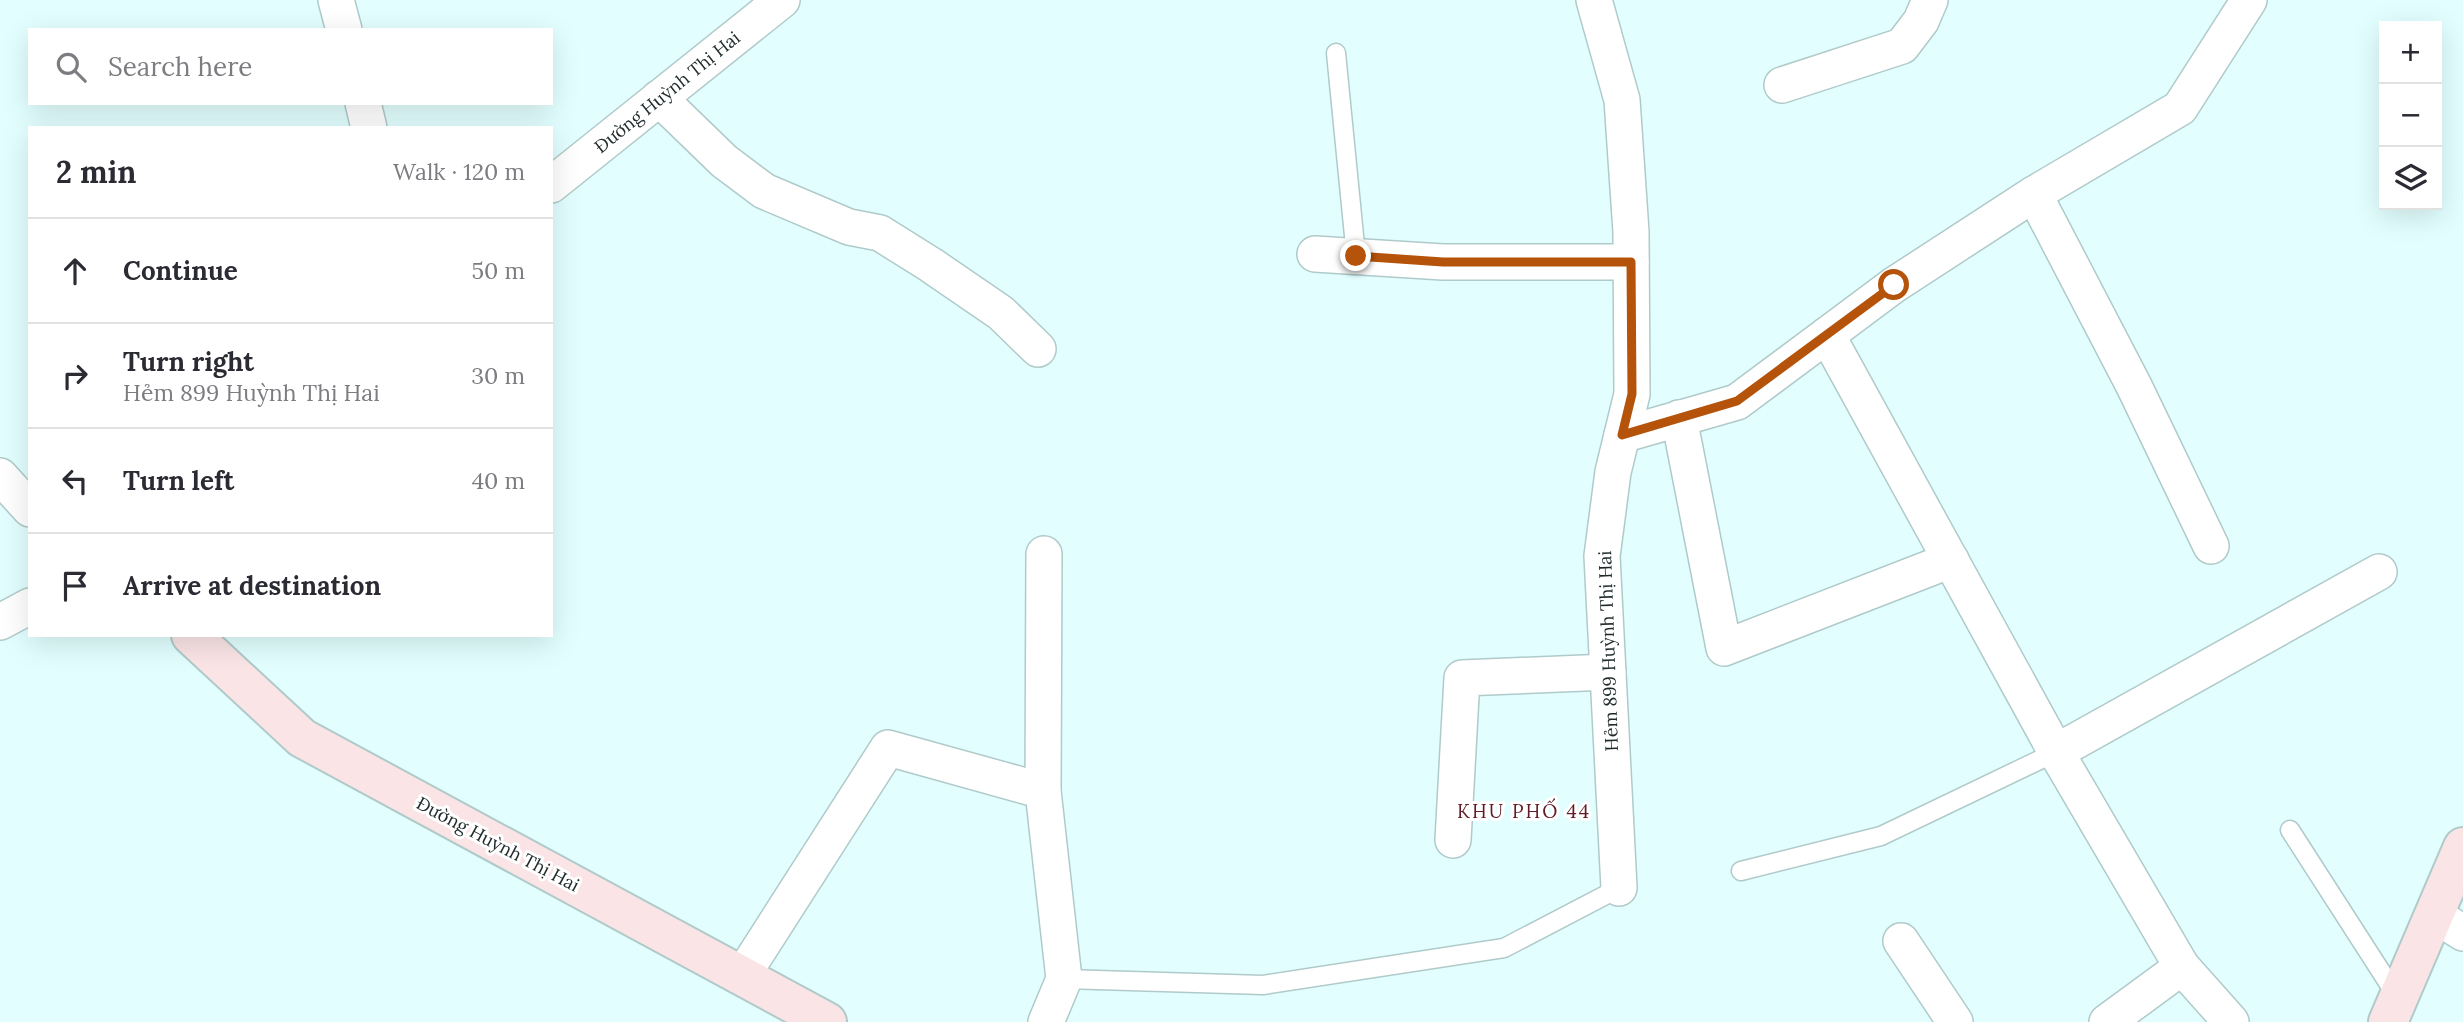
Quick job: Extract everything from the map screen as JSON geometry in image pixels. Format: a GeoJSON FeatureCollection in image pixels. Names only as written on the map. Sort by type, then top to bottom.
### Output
{"type":"FeatureCollection","features":[{"type":"Feature","properties":{"kind":"street"},"geometry":{"type":"LineString","coordinates":[[336,0],[343,28]]}},
{"type":"Feature","properties":{"kind":"street","name":"Đường Huỳnh Thị Hai"},"geometry":{"type":"LineString","coordinates":[[553,183],[782,0]]}},
{"type":"Feature","properties":{"kind":"street","name":"Hẻm 899 Huỳnh Thị Hai"},"geometry":{"type":"LineString","coordinates":[[1594,0],[1622,100],[1631,262],[1632,394],[1613,471],[1602,556],[1619,888]]}},
{"type":"Feature","properties":{"kind":"street"},"geometry":{"type":"LineString","coordinates":[[1782,85],[1902,46],[1921,21],[1930,0]]}},
{"type":"Feature","properties":{"kind":"street"},"geometry":{"type":"LineString","coordinates":[[1622,435],[1737,401],[1894,285],[2034,194],[2180,108],[2249,0]]}},
{"type":"Feature","properties":{"kind":"street"},"geometry":{"type":"LineString","coordinates":[[659,97],[724,162],[764,191],[849,227],[880,233],[1002,313],[1038,349]]}},
{"type":"Feature","properties":{"kind":"street"},"geometry":{"type":"LineString","coordinates":[[363,105],[369,126]]}},
{"type":"Feature","properties":{"kind":"street"},"geometry":{"type":"LineString","coordinates":[[2034,194],[2134,386],[2211,546]]}},
{"type":"Feature","properties":{"kind":"street"},"geometry":{"type":"LineString","coordinates":[[1315,254],[1443,262],[1631,262]]}},
{"type":"Feature","properties":{"kind":"street"},"geometry":{"type":"LineString","coordinates":[[1827,335],[2056,752],[2182,967],[2231,1022]]}},
{"type":"Feature","properties":{"kind":"street"},"geometry":{"type":"LineString","coordinates":[[1679,418],[1724,648],[1951,560]]}},
{"type":"Feature","properties":{"kind":"street"},"geometry":{"type":"LineString","coordinates":[[0,476],[28,507]]}},
{"type":"Feature","properties":{"kind":"street"},"geometry":{"type":"LineString","coordinates":[[1044,554],[1043,791],[1064,979],[1046,1022]]}},
{"type":"Feature","properties":{"kind":"street"},"geometry":{"type":"LineString","coordinates":[[2056,752],[2379,572]]}},
{"type":"Feature","properties":{"kind":"street"},"geometry":{"type":"LineString","coordinates":[[0,622],[28,607]]}},
{"type":"Feature","properties":{"kind":"street","name":"Đường Huỳnh Thị Hai"},"geometry":{"type":"LineString","coordinates":[[193,637],[302,737],[827,1022]]}},
{"type":"Feature","properties":{"kind":"street"},"geometry":{"type":"LineString","coordinates":[[1453,840],[1462,678],[1608,672]]}},
{"type":"Feature","properties":{"kind":"street"},"geometry":{"type":"LineString","coordinates":[[742,976],[888,748],[1043,791]]}},
{"type":"Feature","properties":{"kind":"street"},"geometry":{"type":"LineString","coordinates":[[2393,1010],[2448,924],[2463,846]]}},
{"type":"Feature","properties":{"kind":"street"},"geometry":{"type":"LineString","coordinates":[[1901,942],[1955,1022]]}},
{"type":"Feature","properties":{"kind":"street"},"geometry":{"type":"LineString","coordinates":[[2107,1022],[2182,967]]}},
{"type":"Feature","properties":{"kind":"lane"},"geometry":{"type":"LineString","coordinates":[[1336,53],[1356,256]]}},
{"type":"Feature","properties":{"kind":"lane"},"geometry":{"type":"LineString","coordinates":[[1741,871],[1881,836],[2056,752]]}},
{"type":"Feature","properties":{"kind":"lane"},"geometry":{"type":"LineString","coordinates":[[2290,830],[2393,1010]]}},
{"type":"Feature","properties":{"kind":"lane"},"geometry":{"type":"LineString","coordinates":[[1064,979],[1263,985],[1504,948],[1619,888]]}},
{"type":"Feature","properties":{"kind":"district","name":"KHU PHỐ 44"},"geometry":{"type":"Point","coordinates":[1524,811]}},
{"type":"Feature","properties":{"kind":"route"},"geometry":{"type":"LineString","coordinates":[[1356,256],[1443,262],[1631,262],[1632,394],[1622,435],[1737,401],[1894,285]]}}]}
